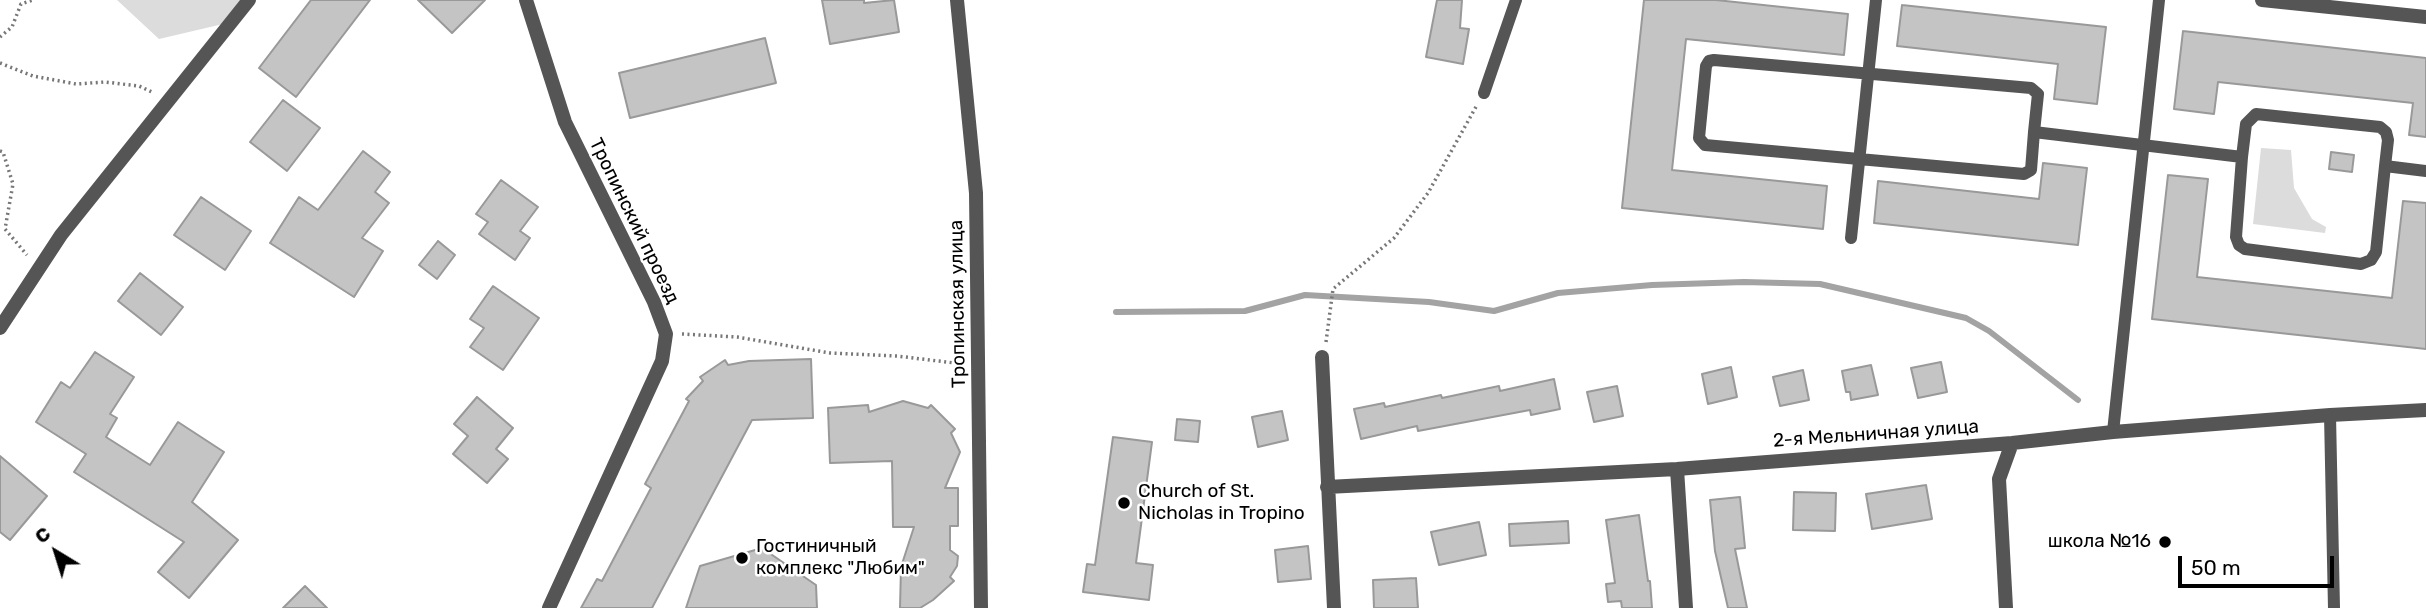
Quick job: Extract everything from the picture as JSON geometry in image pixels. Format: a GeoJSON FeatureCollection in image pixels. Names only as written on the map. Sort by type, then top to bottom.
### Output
{"type":"FeatureCollection","features":[{"type":"Feature","properties":{"kind":"street"},"geometry":{"type":"LineString","coordinates":[[0,328],[61,235],[249,0]]}},
{"type":"Feature","properties":{"kind":"street","name":"Тропинский проезд"},"geometry":{"type":"LineString","coordinates":[[526,0],[565,122],[654,302],[666,334],[662,361],[549,608]]}},
{"type":"Feature","properties":{"kind":"street","name":"Тропинская улица"},"geometry":{"type":"LineString","coordinates":[[957,0],[976,193],[981,608]]}},
{"type":"Feature","properties":{"kind":"street"},"geometry":{"type":"LineString","coordinates":[[2262,0],[2426,17]]}},
{"type":"Feature","properties":{"kind":"street"},"geometry":{"type":"LineString","coordinates":[[1322,357],[1334,608]]}},
{"type":"Feature","properties":{"kind":"street","name":"2-я Мельничная улица"},"geometry":{"type":"LineString","coordinates":[[1327,487],[1677,469],[2012,443],[2113,432],[2426,410]]}},
{"type":"Feature","properties":{"kind":"street"},"geometry":{"type":"LineString","coordinates":[[2006,608],[1999,479],[2012,443]]}},
{"type":"Feature","properties":{"kind":"street"},"geometry":{"type":"LineString","coordinates":[[1677,469],[1686,608]]}},
{"type":"Feature","properties":{"kind":"lane"},"geometry":{"type":"LineString","coordinates":[[1484,93],[1516,0]]}},
{"type":"Feature","properties":{"kind":"lane"},"geometry":{"type":"LineString","coordinates":[[1851,238],[1876,0]]}},
{"type":"Feature","properties":{"kind":"lane"},"geometry":{"type":"LineString","coordinates":[[2113,432],[2159,0]]}},
{"type":"Feature","properties":{"kind":"lane"},"geometry":{"type":"LineString","coordinates":[[1714,60],[2031,88],[2038,94],[2034,132],[2031,170],[2024,174],[1705,145],[1699,138],[1706,66],[1709,61],[1714,60]]}},
{"type":"Feature","properties":{"kind":"lane"},"geometry":{"type":"LineString","coordinates":[[2256,114],[2380,127],[2386,132],[2388,140],[2385,166],[2376,252],[2371,260],[2361,264],[2245,249],[2239,245],[2236,237],[2246,124],[2256,114]]}},
{"type":"Feature","properties":{"kind":"lane"},"geometry":{"type":"LineString","coordinates":[[2034,132],[2242,157]]}},
{"type":"Feature","properties":{"kind":"lane"},"geometry":{"type":"LineString","coordinates":[[2385,166],[2426,170]]}},
{"type":"Feature","properties":{"kind":"lane"},"geometry":{"type":"LineString","coordinates":[[2330,415],[2334,608]]}},
{"type":"Feature","properties":{"kind":"path"},"geometry":{"type":"LineString","coordinates":[[0,37],[12,26],[21,4],[33,0]]}},
{"type":"Feature","properties":{"kind":"path"},"geometry":{"type":"LineString","coordinates":[[0,63],[33,76],[76,85],[105,82],[139,86],[169,100]]}},
{"type":"Feature","properties":{"kind":"path"},"geometry":{"type":"LineString","coordinates":[[1322,357],[1333,289],[1394,238],[1428,193],[1484,93]]}},
{"type":"Feature","properties":{"kind":"path"},"geometry":{"type":"LineString","coordinates":[[0,151],[3,152],[13,184],[5,229],[30,259]]}},
{"type":"Feature","properties":{"kind":"path"},"geometry":{"type":"LineString","coordinates":[[666,334],[737,337],[830,353],[897,356],[965,364]]}},
{"type":"Feature","properties":{"kind":"shaded area"},"geometry":{"type":"Polygon","coordinates":[[[117,0],[241,0],[223,24],[159,39],[117,0]]]}},
{"type":"Feature","properties":{"kind":"shaded area"},"geometry":{"type":"Polygon","coordinates":[[[2261,148],[2291,150],[2294,188],[2312,219],[2326,227],[2325,233],[2253,224],[2261,148]]]}},
{"type":"Feature","properties":{"kind":"building"},"geometry":{"type":"Polygon","coordinates":[[[311,0],[370,0],[296,97],[259,68],[311,0]]]}},
{"type":"Feature","properties":{"kind":"building"},"geometry":{"type":"Polygon","coordinates":[[[418,0],[485,0],[452,33],[418,0]]]}},
{"type":"Feature","properties":{"kind":"building"},"geometry":{"type":"Polygon","coordinates":[[[822,0],[864,0],[864,3],[894,0],[899,32],[830,44],[822,0]]]}},
{"type":"Feature","properties":{"kind":"building"},"geometry":{"type":"Polygon","coordinates":[[[1437,0],[1462,0],[1460,28],[1469,29],[1463,64],[1426,57],[1437,0]]]}},
{"type":"Feature","properties":{"kind":"building"},"geometry":{"type":"Polygon","coordinates":[[[1644,0],[1716,0],[1848,14],[1844,55],[1686,39],[1672,170],[1827,186],[1823,229],[1622,208],[1644,0]]]}},
{"type":"Feature","properties":{"kind":"building"},"geometry":{"type":"Polygon","coordinates":[[[1902,5],[2106,27],[2097,104],[2054,99],[2058,64],[1897,46],[1902,5]]]}},
{"type":"Feature","properties":{"kind":"building"},"geometry":{"type":"Polygon","coordinates":[[[2183,31],[2426,58],[2426,137],[2409,135],[2413,103],[2218,82],[2214,114],[2174,109],[2183,31]]]}},
{"type":"Feature","properties":{"kind":"building"},"geometry":{"type":"Polygon","coordinates":[[[765,38],[776,83],[630,118],[619,73],[765,38]]]}},
{"type":"Feature","properties":{"kind":"building"},"geometry":{"type":"Polygon","coordinates":[[[283,100],[320,128],[287,171],[250,142],[283,100]]]}},
{"type":"Feature","properties":{"kind":"building"},"geometry":{"type":"Polygon","coordinates":[[[363,151],[390,172],[375,192],[389,203],[362,238],[383,251],[354,297],[270,243],[299,197],[318,210],[363,151]]]}},
{"type":"Feature","properties":{"kind":"building"},"geometry":{"type":"Polygon","coordinates":[[[2331,152],[2354,155],[2352,172],[2329,169],[2331,152]]]}},
{"type":"Feature","properties":{"kind":"building"},"geometry":{"type":"Polygon","coordinates":[[[2043,163],[2087,168],[2078,245],[1874,223],[1878,181],[2039,199],[2043,163]]]}},
{"type":"Feature","properties":{"kind":"building"},"geometry":{"type":"Polygon","coordinates":[[[2168,175],[2208,179],[2197,277],[2392,298],[2403,201],[2426,203],[2426,349],[2152,319],[2168,175]]]}},
{"type":"Feature","properties":{"kind":"building"},"geometry":{"type":"Polygon","coordinates":[[[501,180],[538,207],[520,231],[530,238],[515,260],[479,234],[488,222],[476,214],[501,180]]]}},
{"type":"Feature","properties":{"kind":"building"},"geometry":{"type":"Polygon","coordinates":[[[201,197],[251,231],[225,270],[174,235],[201,197]]]}},
{"type":"Feature","properties":{"kind":"building"},"geometry":{"type":"Polygon","coordinates":[[[438,241],[455,255],[437,279],[419,265],[438,241]]]}},
{"type":"Feature","properties":{"kind":"building"},"geometry":{"type":"Polygon","coordinates":[[[140,273],[183,307],[161,335],[118,301],[140,273]]]}},
{"type":"Feature","properties":{"kind":"building"},"geometry":{"type":"Polygon","coordinates":[[[493,286],[539,318],[503,370],[470,347],[484,328],[470,319],[493,286]]]}},
{"type":"Feature","properties":{"kind":"building"},"geometry":{"type":"Polygon","coordinates":[[[95,352],[134,377],[110,414],[117,418],[106,437],[150,465],[178,422],[224,452],[192,502],[238,540],[189,598],[158,572],[184,542],[74,472],[86,454],[36,422],[61,382],[70,388],[95,352]]]}},
{"type":"Feature","properties":{"kind":"building"},"geometry":{"type":"Polygon","coordinates":[[[811,359],[813,418],[752,420],[652,608],[581,608],[597,579],[602,581],[651,488],[645,484],[689,401],[686,399],[703,381],[700,377],[725,360],[728,365],[749,361],[811,359]]]}},
{"type":"Feature","properties":{"kind":"building"},"geometry":{"type":"Polygon","coordinates":[[[1941,362],[1947,392],[1918,398],[1911,368],[1941,362]]]}},
{"type":"Feature","properties":{"kind":"building"},"geometry":{"type":"Polygon","coordinates":[[[1871,365],[1878,395],[1851,400],[1850,392],[1846,392],[1842,371],[1871,365]]]}},
{"type":"Feature","properties":{"kind":"building"},"geometry":{"type":"Polygon","coordinates":[[[1731,367],[1737,397],[1708,404],[1702,374],[1731,367]]]}},
{"type":"Feature","properties":{"kind":"building"},"geometry":{"type":"Polygon","coordinates":[[[1803,370],[1809,400],[1780,406],[1773,377],[1803,370]]]}},
{"type":"Feature","properties":{"kind":"building"},"geometry":{"type":"Polygon","coordinates":[[[1554,379],[1560,409],[1531,415],[1530,410],[1418,431],[1417,426],[1361,439],[1354,409],[1384,403],[1385,407],[1441,395],[1442,398],[1499,386],[1500,391],[1554,379]]]}},
{"type":"Feature","properties":{"kind":"building"},"geometry":{"type":"Polygon","coordinates":[[[1617,386],[1623,416],[1594,422],[1587,392],[1617,386]]]}},
{"type":"Feature","properties":{"kind":"building"},"geometry":{"type":"Polygon","coordinates":[[[477,397],[513,428],[496,449],[508,459],[487,483],[453,454],[468,436],[454,424],[477,397]]]}},
{"type":"Feature","properties":{"kind":"building"},"geometry":{"type":"Polygon","coordinates":[[[903,401],[928,408],[931,405],[955,429],[951,433],[960,452],[945,488],[958,488],[958,526],[950,526],[950,550],[958,556],[957,566],[950,577],[954,581],[920,608],[900,608],[901,567],[914,527],[893,527],[892,461],[830,463],[828,408],[868,405],[869,412],[903,401]]]}},
{"type":"Feature","properties":{"kind":"building"},"geometry":{"type":"Polygon","coordinates":[[[1282,411],[1288,440],[1258,447],[1252,417],[1282,411]]]}},
{"type":"Feature","properties":{"kind":"building"},"geometry":{"type":"Polygon","coordinates":[[[1177,419],[1200,421],[1198,442],[1175,440],[1177,419]]]}},
{"type":"Feature","properties":{"kind":"building","name":"Church of St. Nicholas in Tropino"},"geometry":{"type":"Polygon","coordinates":[[[1113,437],[1152,442],[1136,563],[1153,565],[1149,600],[1083,592],[1087,564],[1095,565],[1113,437]]]}},
{"type":"Feature","properties":{"kind":"building"},"geometry":{"type":"Polygon","coordinates":[[[0,456],[47,496],[10,540],[0,532],[0,456]]]}},
{"type":"Feature","properties":{"kind":"building"},"geometry":{"type":"Polygon","coordinates":[[[1926,485],[1932,519],[1872,529],[1866,494],[1926,485]]]}},
{"type":"Feature","properties":{"kind":"building"},"geometry":{"type":"Polygon","coordinates":[[[1794,492],[1836,493],[1835,531],[1793,530],[1794,492]]]}},
{"type":"Feature","properties":{"kind":"building"},"geometry":{"type":"Polygon","coordinates":[[[1740,497],[1745,548],[1735,549],[1747,608],[1728,608],[1715,551],[1710,500],[1740,497]]]}},
{"type":"Feature","properties":{"kind":"building"},"geometry":{"type":"Polygon","coordinates":[[[1639,515],[1652,608],[1622,608],[1621,601],[1608,602],[1606,584],[1615,583],[1606,520],[1639,515]]]}},
{"type":"Feature","properties":{"kind":"building"},"geometry":{"type":"Polygon","coordinates":[[[1568,521],[1569,543],[1510,546],[1509,524],[1568,521]]]}},
{"type":"Feature","properties":{"kind":"building"},"geometry":{"type":"Polygon","coordinates":[[[1479,522],[1486,555],[1439,565],[1431,532],[1479,522]]]}},
{"type":"Feature","properties":{"kind":"building"},"geometry":{"type":"Polygon","coordinates":[[[1308,546],[1311,579],[1278,582],[1275,550],[1308,546]]]}},
{"type":"Feature","properties":{"kind":"building"},"geometry":{"type":"Polygon","coordinates":[[[762,548],[816,585],[817,608],[686,608],[700,566],[762,548]]]}},
{"type":"Feature","properties":{"kind":"building"},"geometry":{"type":"Polygon","coordinates":[[[1416,578],[1418,608],[1374,608],[1373,580],[1416,578]]]}},
{"type":"Feature","properties":{"kind":"building"},"geometry":{"type":"Polygon","coordinates":[[[305,586],[327,608],[283,608],[305,586]]]}},
{"type":"Feature","properties":{"kind":"waterway"},"geometry":{"type":"LineString","coordinates":[[1116,312],[1245,311],[1305,295],[1429,302],[1494,311],[1558,293],[1652,285],[1744,282],[1820,284],[1966,318],[1989,331],[2078,400]]}},
{"type":"Feature","properties":{"kind":"place","name":"Church of St. Nicholas in Tropino"},"geometry":{"type":"Point","coordinates":[1124,503]}},
{"type":"Feature","properties":{"kind":"place","name":"школа №16"},"geometry":{"type":"Point","coordinates":[2165,542]}},
{"type":"Feature","properties":{"kind":"place","name":"Гостиничный комплекс \"Любим\""},"geometry":{"type":"Point","coordinates":[742,558]}}]}
